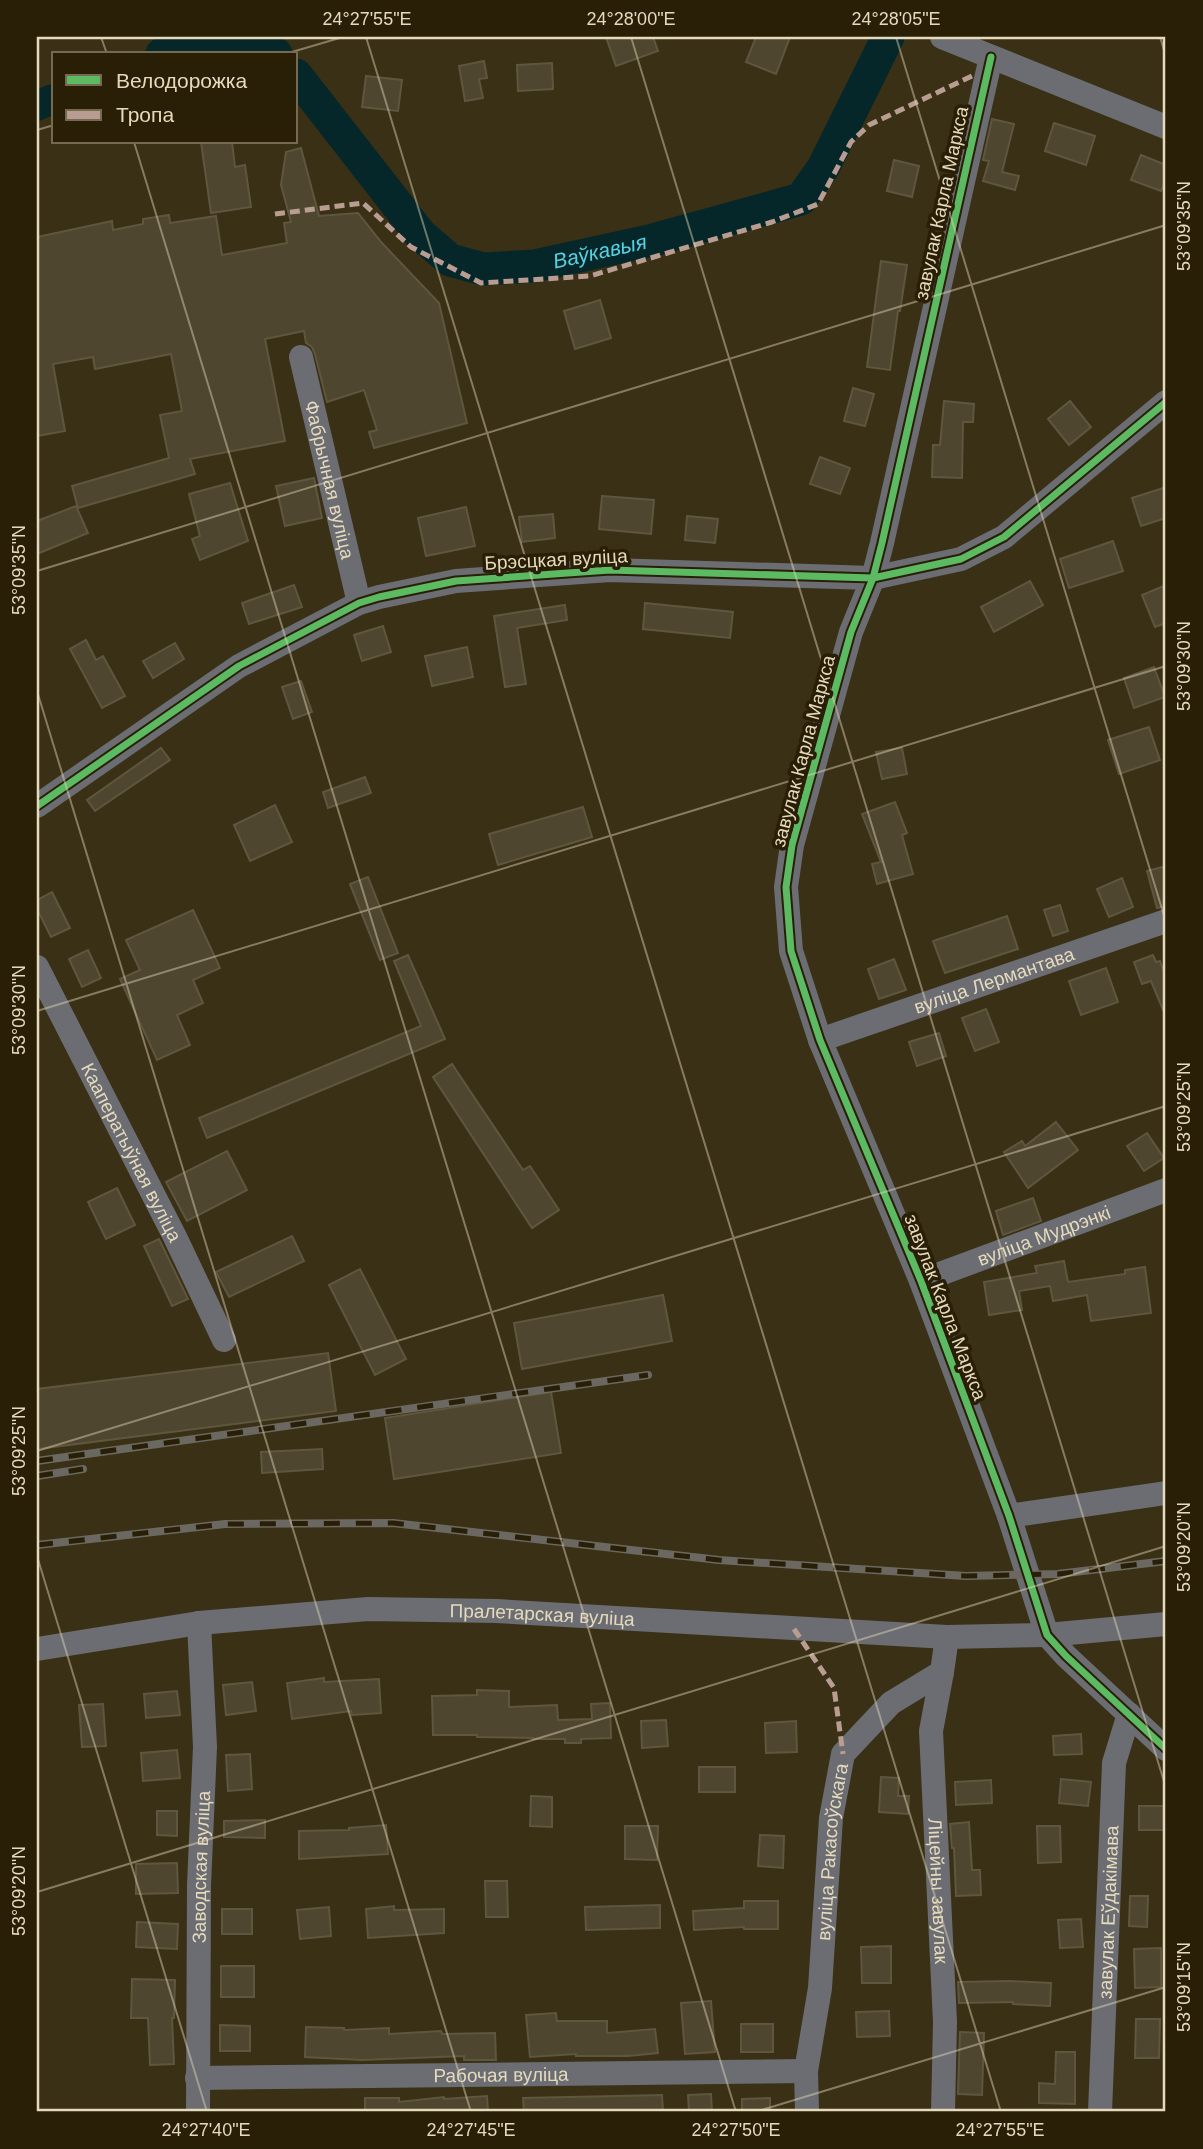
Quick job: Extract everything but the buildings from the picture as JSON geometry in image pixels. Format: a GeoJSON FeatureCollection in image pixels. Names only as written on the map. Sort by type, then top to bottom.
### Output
{"type":"FeatureCollection","features":[{"type":"Feature","properties":{"kind":"street"},"geometry":{"type":"LineString","coordinates":[[942,37],[1166,127]]}},
{"type":"Feature","properties":{"kind":"street","name":"завулак Карла Маркса"},"geometry":{"type":"LineString","coordinates":[[991,57],[873,579],[850,632],[792,845],[786,887],[790,951],[820,1040],[921,1281],[1009,1516],[1047,1635]]}},
{"type":"Feature","properties":{"kind":"street","name":"Фабрычная вуліца"},"geometry":{"type":"LineString","coordinates":[[301,357],[359,603]]}},
{"type":"Feature","properties":{"kind":"street","name":"Брэсцкая вуліца"},"geometry":{"type":"LineString","coordinates":[[37,806],[239,666],[359,603],[456,581],[610,570],[873,579],[961,559],[1004,537],[1166,402]]}},
{"type":"Feature","properties":{"kind":"street","name":"вуліца Лермантава"},"geometry":{"type":"LineString","coordinates":[[820,1040],[1166,921]]}},
{"type":"Feature","properties":{"kind":"street","name":"Кааператыўная вуліца"},"geometry":{"type":"LineString","coordinates":[[37,967],[175,1237],[224,1340]]}},
{"type":"Feature","properties":{"kind":"street","name":"вуліца Мудрэнкі"},"geometry":{"type":"LineString","coordinates":[[921,1281],[1166,1190]]}},
{"type":"Feature","properties":{"kind":"street"},"geometry":{"type":"LineString","coordinates":[[1009,1516],[1166,1493]]}},
{"type":"Feature","properties":{"kind":"street","name":"Пралетарская вуліца"},"geometry":{"type":"LineString","coordinates":[[37,1649],[199,1623],[368,1609],[496,1611],[947,1637],[1047,1635],[1166,1624]]}},
{"type":"Feature","properties":{"kind":"street","name":"Заводская вуліца"},"geometry":{"type":"LineString","coordinates":[[198,2112],[199,1885],[205,1747],[199,1623]]}},
{"type":"Feature","properties":{"kind":"street"},"geometry":{"type":"LineString","coordinates":[[1047,1635],[1066,1657],[1166,1749]]}},
{"type":"Feature","properties":{"kind":"street"},"geometry":{"type":"LineString","coordinates":[[942,1672],[947,1637]]}},
{"type":"Feature","properties":{"kind":"street","name":"вуліца Ракасоўскага"},"geometry":{"type":"LineString","coordinates":[[807,2112],[806,2071],[820,1988],[831,1818],[843,1754],[891,1703],[942,1672]]}},
{"type":"Feature","properties":{"kind":"street","name":"Ліцейны завулак"},"geometry":{"type":"LineString","coordinates":[[942,1672],[931,1731],[945,2022],[943,2112]]}},
{"type":"Feature","properties":{"kind":"street","name":"завулак Еўдакімава"},"geometry":{"type":"LineString","coordinates":[[1100,2112],[1114,1763],[1129,1714]]}},
{"type":"Feature","properties":{"kind":"street","name":"Рабочая вуліца"},"geometry":{"type":"LineString","coordinates":[[197,2078],[806,2071]]}},
{"type":"Feature","properties":{"kind":"water"},"geometry":{"type":"Polygon","coordinates":[[[184,37],[234,37],[234,52],[141,52],[184,37]]]}},
{"type":"Feature","properties":{"kind":"water"},"geometry":{"type":"Polygon","coordinates":[[[52,84],[52,116],[37,122],[37,89],[52,84]]]}},
{"type":"Feature","properties":{"kind":"waterway","name":"Ваўкавыя"},"geometry":{"type":"LineString","coordinates":[[298,78],[420,234],[450,260],[483,269],[534,266],[653,240],[801,199],[823,168],[888,37]]}},
{"type":"Feature","properties":{"kind":"waterway","name":"Ваўкавыя"},"geometry":{"type":"LineString","coordinates":[[168,52],[208,38],[256,39],[273,52]]}},
{"type":"Feature","properties":{"kind":"railway"},"geometry":{"type":"LineString","coordinates":[[37,1461],[648,1375]]}},
{"type":"Feature","properties":{"kind":"railway"},"geometry":{"type":"LineString","coordinates":[[37,1476],[83,1469]]}},
{"type":"Feature","properties":{"kind":"railway"},"geometry":{"type":"LineString","coordinates":[[37,1545],[225,1524],[393,1523],[719,1560],[966,1576],[1058,1574],[1166,1561]]}},
{"type":"Feature","properties":{"kind":"marked path"},"geometry":{"type":"LineString","coordinates":[[275,214],[363,203],[411,247],[481,283],[590,276],[772,222],[818,204],[851,142],[869,125],[974,75]]}},
{"type":"Feature","properties":{"kind":"marked path"},"geometry":{"type":"LineString","coordinates":[[794,1629],[834,1688],[843,1754]]}},
{"type":"Feature","properties":{"kind":"cycle path"},"geometry":{"type":"LineString","coordinates":[[991,57],[882,543],[873,578],[851,632],[792,845],[786,887],[791,951],[820,1040],[921,1281],[1009,1516],[1047,1635],[1166,1749]]}},
{"type":"Feature","properties":{"kind":"cycle path"},"geometry":{"type":"LineString","coordinates":[[37,806],[239,666],[359,603],[456,581],[610,570],[873,578],[961,559],[1004,537],[1166,402]]}}]}
